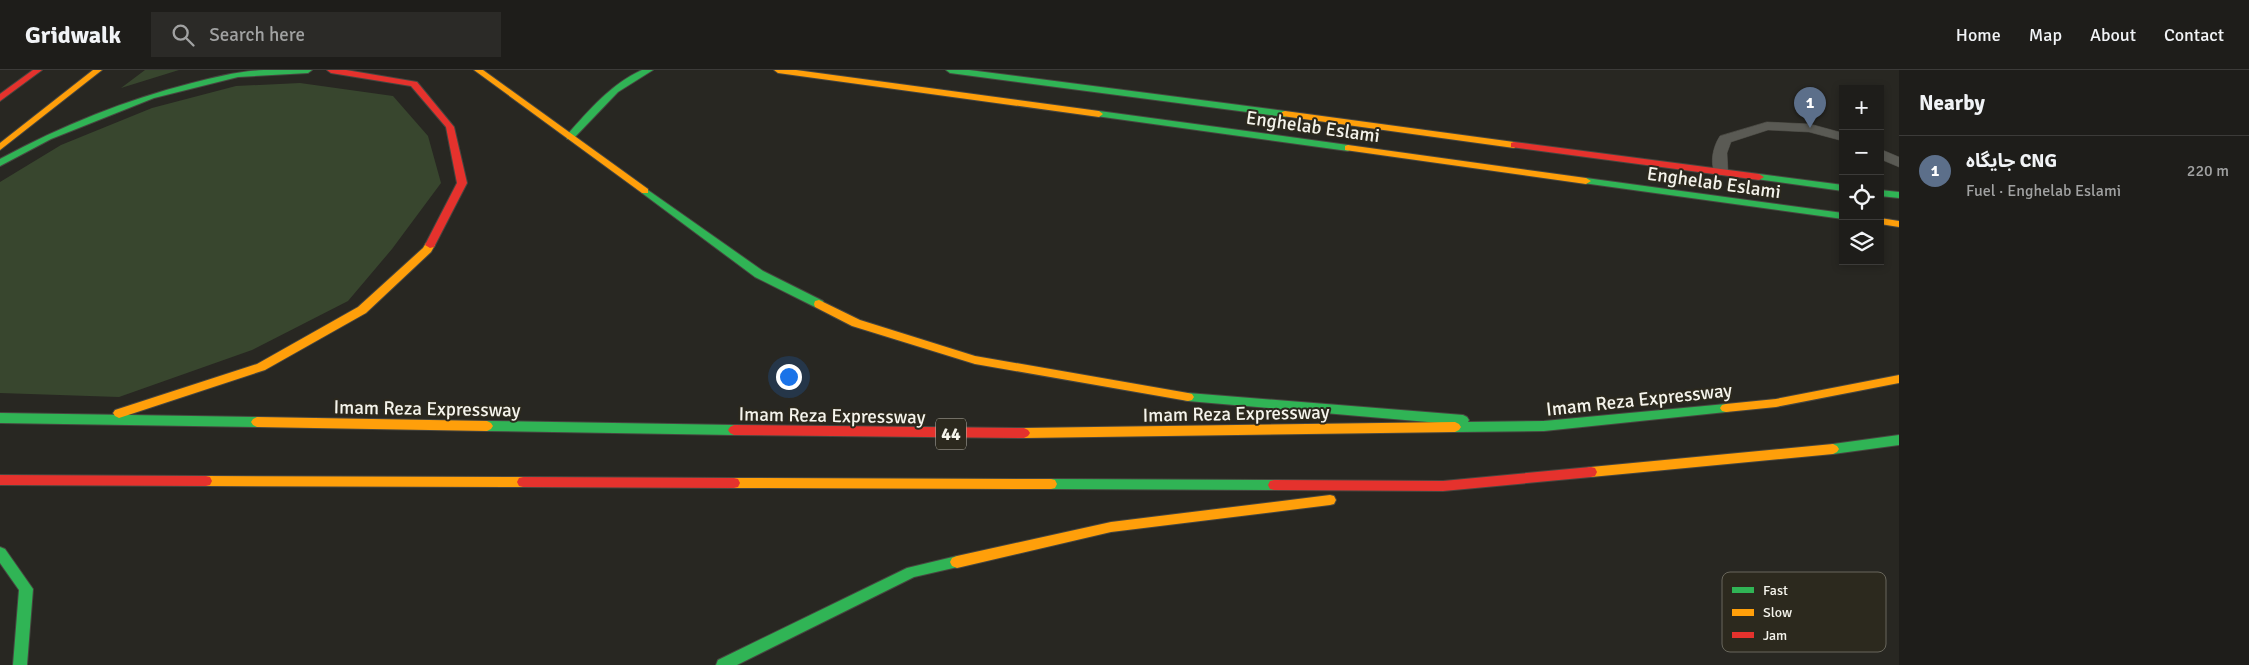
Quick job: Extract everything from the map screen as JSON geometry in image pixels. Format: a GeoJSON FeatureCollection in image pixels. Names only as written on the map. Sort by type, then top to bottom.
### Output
{"type":"FeatureCollection","features":[{"type":"Feature","properties":{"kind":"main road"},"geometry":{"type":"LineString","coordinates":[[0,98],[38,70]]}},
{"type":"Feature","properties":{"kind":"main road"},"geometry":{"type":"LineString","coordinates":[[0,147],[98,70]]}},
{"type":"Feature","properties":{"kind":"main road"},"geometry":{"type":"LineString","coordinates":[[0,163],[48,137],[151,96],[238,74],[308,70]]}},
{"type":"Feature","properties":{"kind":"main road"},"geometry":{"type":"LineString","coordinates":[[98,420],[261,366],[362,310],[427,250],[462,183],[450,127],[414,84],[331,70]]}},
{"type":"Feature","properties":{"kind":"main road"},"geometry":{"type":"LineString","coordinates":[[478,70],[759,274],[856,323],[974,360],[1184,397],[1544,426]]}},
{"type":"Feature","properties":{"kind":"main road"},"geometry":{"type":"LineString","coordinates":[[570,137],[618,88],[640,72],[649,70]]}},
{"type":"Feature","properties":{"kind":"main road","name":"Enghelab Eslami"},"geometry":{"type":"LineString","coordinates":[[778,70],[1405,143],[1721,172],[1839,187]]}},
{"type":"Feature","properties":{"kind":"main road","name":"Enghelab Eslami"},"geometry":{"type":"LineString","coordinates":[[950,70],[1839,215]]}},
{"type":"Feature","properties":{"kind":"main road"},"geometry":{"type":"LineString","coordinates":[[1884,193],[1899,195]]}},
{"type":"Feature","properties":{"kind":"main road"},"geometry":{"type":"LineString","coordinates":[[1884,222],[1899,224]]}},
{"type":"Feature","properties":{"kind":"main road","name":"Imam Reza Expressway"},"geometry":{"type":"LineString","coordinates":[[0,418],[962,434],[1544,426],[1776,403],[1899,379]]}},
{"type":"Feature","properties":{"kind":"main road"},"geometry":{"type":"LineString","coordinates":[[723,665],[912,572],[1110,527],[1443,486],[1810,452],[1899,440]]}},
{"type":"Feature","properties":{"kind":"main road"},"geometry":{"type":"LineString","coordinates":[[0,480],[1443,486]]}},
{"type":"Feature","properties":{"kind":"main road"},"geometry":{"type":"LineString","coordinates":[[0,553],[26,589],[20,665]]}},
{"type":"Feature","properties":{"kind":"lane"},"geometry":{"type":"LineString","coordinates":[[1721,172],[1720,153],[1725,139],[1767,126],[1810,128],[1839,136]]}},
{"type":"Feature","properties":{"kind":"lane"},"geometry":{"type":"LineString","coordinates":[[1884,155],[1899,163]]}},
{"type":"Feature","properties":{"kind":"green space"},"geometry":{"type":"Polygon","coordinates":[[[145,70],[179,70],[121,88],[145,70]]]}},
{"type":"Feature","properties":{"kind":"green space"},"geometry":{"type":"Polygon","coordinates":[[[300,83],[393,96],[428,136],[441,183],[392,249],[348,301],[252,350],[119,397],[0,393],[0,182],[61,145],[152,108],[236,86],[300,83]]]}},
{"type":"Feature","properties":{"kind":"traffic: fast"},"geometry":{"type":"LineString","coordinates":[[0,163],[48,137],[151,96],[238,74],[308,70]]}},
{"type":"Feature","properties":{"kind":"traffic: fast"},"geometry":{"type":"LineString","coordinates":[[570,137],[615,90],[649,70]]}},
{"type":"Feature","properties":{"kind":"traffic: fast"},"geometry":{"type":"LineString","coordinates":[[950,70],[1285,114]]}},
{"type":"Feature","properties":{"kind":"traffic: fast"},"geometry":{"type":"LineString","coordinates":[[1099,114],[1348,148]]}},
{"type":"Feature","properties":{"kind":"traffic: fast"},"geometry":{"type":"LineString","coordinates":[[1759,177],[1839,187]]}},
{"type":"Feature","properties":{"kind":"traffic: fast"},"geometry":{"type":"LineString","coordinates":[[1586,181],[1839,215]]}},
{"type":"Feature","properties":{"kind":"traffic: fast"},"geometry":{"type":"LineString","coordinates":[[645,191],[759,274],[819,304]]}},
{"type":"Feature","properties":{"kind":"traffic: fast"},"geometry":{"type":"LineString","coordinates":[[1884,193],[1899,195]]}},
{"type":"Feature","properties":{"kind":"traffic: fast"},"geometry":{"type":"LineString","coordinates":[[1188,397],[1463,420]]}},
{"type":"Feature","properties":{"kind":"traffic: fast"},"geometry":{"type":"LineString","coordinates":[[1455,427],[1544,426],[1726,408]]}},
{"type":"Feature","properties":{"kind":"traffic: fast"},"geometry":{"type":"LineString","coordinates":[[0,418],[257,422]]}},
{"type":"Feature","properties":{"kind":"traffic: fast"},"geometry":{"type":"LineString","coordinates":[[487,426],[734,430]]}},
{"type":"Feature","properties":{"kind":"traffic: fast"},"geometry":{"type":"LineString","coordinates":[[1833,449],[1899,440]]}},
{"type":"Feature","properties":{"kind":"traffic: fast"},"geometry":{"type":"LineString","coordinates":[[1051,484],[1274,485]]}},
{"type":"Feature","properties":{"kind":"traffic: fast"},"geometry":{"type":"LineString","coordinates":[[0,553],[26,589],[20,665]]}},
{"type":"Feature","properties":{"kind":"traffic: fast"},"geometry":{"type":"LineString","coordinates":[[723,665],[912,572],[957,562]]}},
{"type":"Feature","properties":{"kind":"traffic: slow"},"geometry":{"type":"LineString","coordinates":[[0,147],[98,70]]}},
{"type":"Feature","properties":{"kind":"traffic: slow"},"geometry":{"type":"LineString","coordinates":[[478,70],[645,191]]}},
{"type":"Feature","properties":{"kind":"traffic: slow"},"geometry":{"type":"LineString","coordinates":[[778,70],[1099,114]]}},
{"type":"Feature","properties":{"kind":"traffic: slow"},"geometry":{"type":"LineString","coordinates":[[1285,114],[1514,145]]}},
{"type":"Feature","properties":{"kind":"traffic: slow"},"geometry":{"type":"LineString","coordinates":[[1348,148],[1586,181]]}},
{"type":"Feature","properties":{"kind":"traffic: slow"},"geometry":{"type":"LineString","coordinates":[[1884,222],[1899,224]]}},
{"type":"Feature","properties":{"kind":"traffic: slow"},"geometry":{"type":"LineString","coordinates":[[119,413],[261,367],[362,310],[427,250],[430,245]]}},
{"type":"Feature","properties":{"kind":"traffic: slow"},"geometry":{"type":"LineString","coordinates":[[819,304],[856,323],[975,360],[1188,397]]}},
{"type":"Feature","properties":{"kind":"traffic: slow"},"geometry":{"type":"LineString","coordinates":[[1726,408],[1776,403],[1899,379]]}},
{"type":"Feature","properties":{"kind":"traffic: slow"},"geometry":{"type":"LineString","coordinates":[[257,422],[487,426]]}},
{"type":"Feature","properties":{"kind":"traffic: slow"},"geometry":{"type":"LineString","coordinates":[[1024,433],[1455,427]]}},
{"type":"Feature","properties":{"kind":"traffic: slow"},"geometry":{"type":"LineString","coordinates":[[1591,472],[1833,449]]}},
{"type":"Feature","properties":{"kind":"traffic: slow"},"geometry":{"type":"LineString","coordinates":[[206,481],[523,482]]}},
{"type":"Feature","properties":{"kind":"traffic: slow"},"geometry":{"type":"LineString","coordinates":[[734,483],[1051,484]]}},
{"type":"Feature","properties":{"kind":"traffic: slow"},"geometry":{"type":"LineString","coordinates":[[957,562],[1111,527],[1330,500]]}},
{"type":"Feature","properties":{"kind":"traffic: jam"},"geometry":{"type":"LineString","coordinates":[[0,98],[38,70]]}},
{"type":"Feature","properties":{"kind":"traffic: jam"},"geometry":{"type":"LineString","coordinates":[[331,70],[414,84],[450,127],[462,183],[430,245]]}},
{"type":"Feature","properties":{"kind":"traffic: jam"},"geometry":{"type":"LineString","coordinates":[[1514,145],[1759,177]]}},
{"type":"Feature","properties":{"kind":"traffic: jam"},"geometry":{"type":"LineString","coordinates":[[734,430],[1024,433]]}},
{"type":"Feature","properties":{"kind":"traffic: jam"},"geometry":{"type":"LineString","coordinates":[[1274,485],[1443,486],[1591,472]]}},
{"type":"Feature","properties":{"kind":"traffic: jam"},"geometry":{"type":"LineString","coordinates":[[0,480],[206,481]]}},
{"type":"Feature","properties":{"kind":"traffic: jam"},"geometry":{"type":"LineString","coordinates":[[523,482],[734,483]]}},
{"type":"Feature","properties":{"kind":"place","name":"جایگاه CNG"},"geometry":{"type":"Point","coordinates":[1810,128]}}]}
